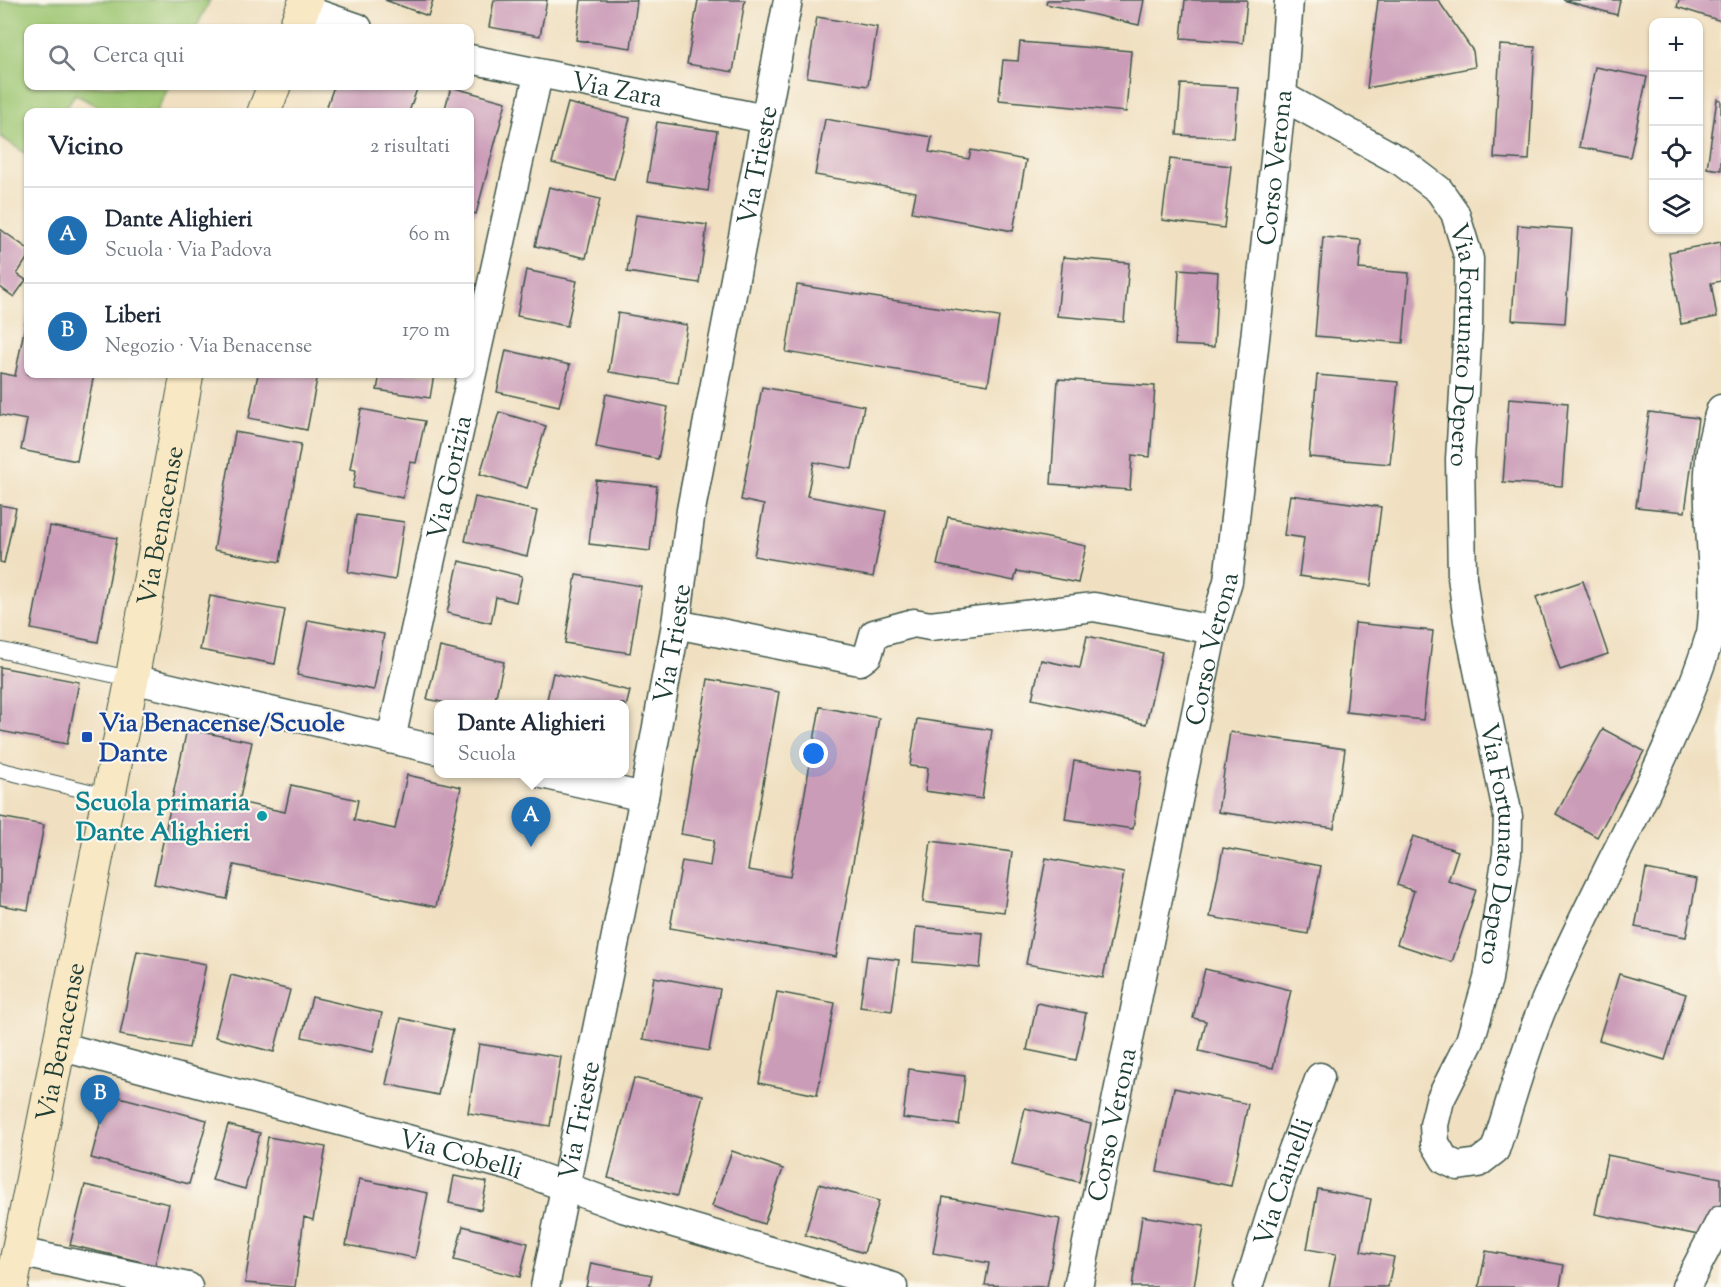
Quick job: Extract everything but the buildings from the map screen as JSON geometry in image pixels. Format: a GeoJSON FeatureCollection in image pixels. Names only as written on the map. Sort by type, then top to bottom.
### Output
{"type":"FeatureCollection","features":[{"type":"Feature","properties":{"kind":"main road"},"geometry":{"type":"LineString","coordinates":[[266,108],[272,90]]}},
{"type":"Feature","properties":{"kind":"main road","name":"Via Benacense"},"geometry":{"type":"LineString","coordinates":[[11,1287],[132,679],[185,378]]}},
{"type":"Feature","properties":{"kind":"street","name":"Via Trieste"},"geometry":{"type":"LineString","coordinates":[[545,1287],[644,797],[676,624],[691,510],[788,0]]}},
{"type":"Feature","properties":{"kind":"street","name":"Corso Verona"},"geometry":{"type":"LineString","coordinates":[[1077,1287],[1213,630],[1228,581],[1282,96],[1289,0]]}},
{"type":"Feature","properties":{"kind":"street"},"geometry":{"type":"LineString","coordinates":[[301,13],[343,24]]}},
{"type":"Feature","properties":{"kind":"street","name":"Via Zara"},"geometry":{"type":"LineString","coordinates":[[474,59],[538,75],[765,119]]}},
{"type":"Feature","properties":{"kind":"street","name":"Via Gorizia"},"geometry":{"type":"LineString","coordinates":[[474,364],[538,75]]}},
{"type":"Feature","properties":{"kind":"street","name":"Via Fortunato Depero"},"geometry":{"type":"LineString","coordinates":[[1282,96],[1394,157],[1439,190],[1455,213],[1468,259],[1468,326],[1460,459],[1462,577],[1468,621],[1508,816],[1508,854],[1488,979],[1470,1041],[1440,1100],[1434,1125],[1435,1143],[1445,1160],[1458,1166],[1478,1163],[1495,1150],[1543,1006],[1694,683],[1718,603],[1720,574],[1712,456],[1721,409]]}},
{"type":"Feature","properties":{"kind":"street","name":"Via Gorizia"},"geometry":{"type":"LineString","coordinates":[[391,739],[471,378]]}},
{"type":"Feature","properties":{"kind":"street"},"geometry":{"type":"LineString","coordinates":[[676,624],[860,661],[868,655],[874,634],[914,623],[930,626],[1094,607],[1213,630]]}},
{"type":"Feature","properties":{"kind":"street"},"geometry":{"type":"LineString","coordinates":[[132,679],[434,749]]}},
{"type":"Feature","properties":{"kind":"street"},"geometry":{"type":"LineString","coordinates":[[560,778],[644,797]]}},
{"type":"Feature","properties":{"kind":"street","name":"Via Cobelli"},"geometry":{"type":"LineString","coordinates":[[59,1046],[512,1167],[623,1208],[893,1287]]}},
{"type":"Feature","properties":{"kind":"street","name":"Via Cainelli"},"geometry":{"type":"LineString","coordinates":[[1248,1287],[1282,1179],[1320,1077]]}},
{"type":"Feature","properties":{"kind":"street"},"geometry":{"type":"LineString","coordinates":[[1686,1287],[1721,1220]]}},
{"type":"Feature","properties":{"kind":"street"},"geometry":{"type":"LineString","coordinates":[[18,1252],[188,1287]]}},
{"type":"Feature","properties":{"kind":"lane"},"geometry":{"type":"LineString","coordinates":[[0,650],[132,679]]}},
{"type":"Feature","properties":{"kind":"lane"},"geometry":{"type":"LineString","coordinates":[[0,770],[108,796]]}},
{"type":"Feature","properties":{"kind":"green space"},"geometry":{"type":"Polygon","coordinates":[[[210,0],[198,24],[24,24],[24,90],[167,90],[158,108],[100,108],[75,94],[66,108],[24,108],[24,152],[0,136],[0,1],[210,0]]]}},
{"type":"Feature","properties":{"kind":"place","name":"Via Benacense/Scuole Dante"},"geometry":{"type":"Point","coordinates":[87,737]}},
{"type":"Feature","properties":{"kind":"place","name":"Scuola primaria Dante Alighieri"},"geometry":{"type":"Point","coordinates":[262,816]}},
{"type":"Feature","properties":{"kind":"place","name":"Dante Alighieri"},"geometry":{"type":"Point","coordinates":[531,847]}},
{"type":"Feature","properties":{"kind":"place","name":"Liberi"},"geometry":{"type":"Point","coordinates":[100,1125]}}]}
